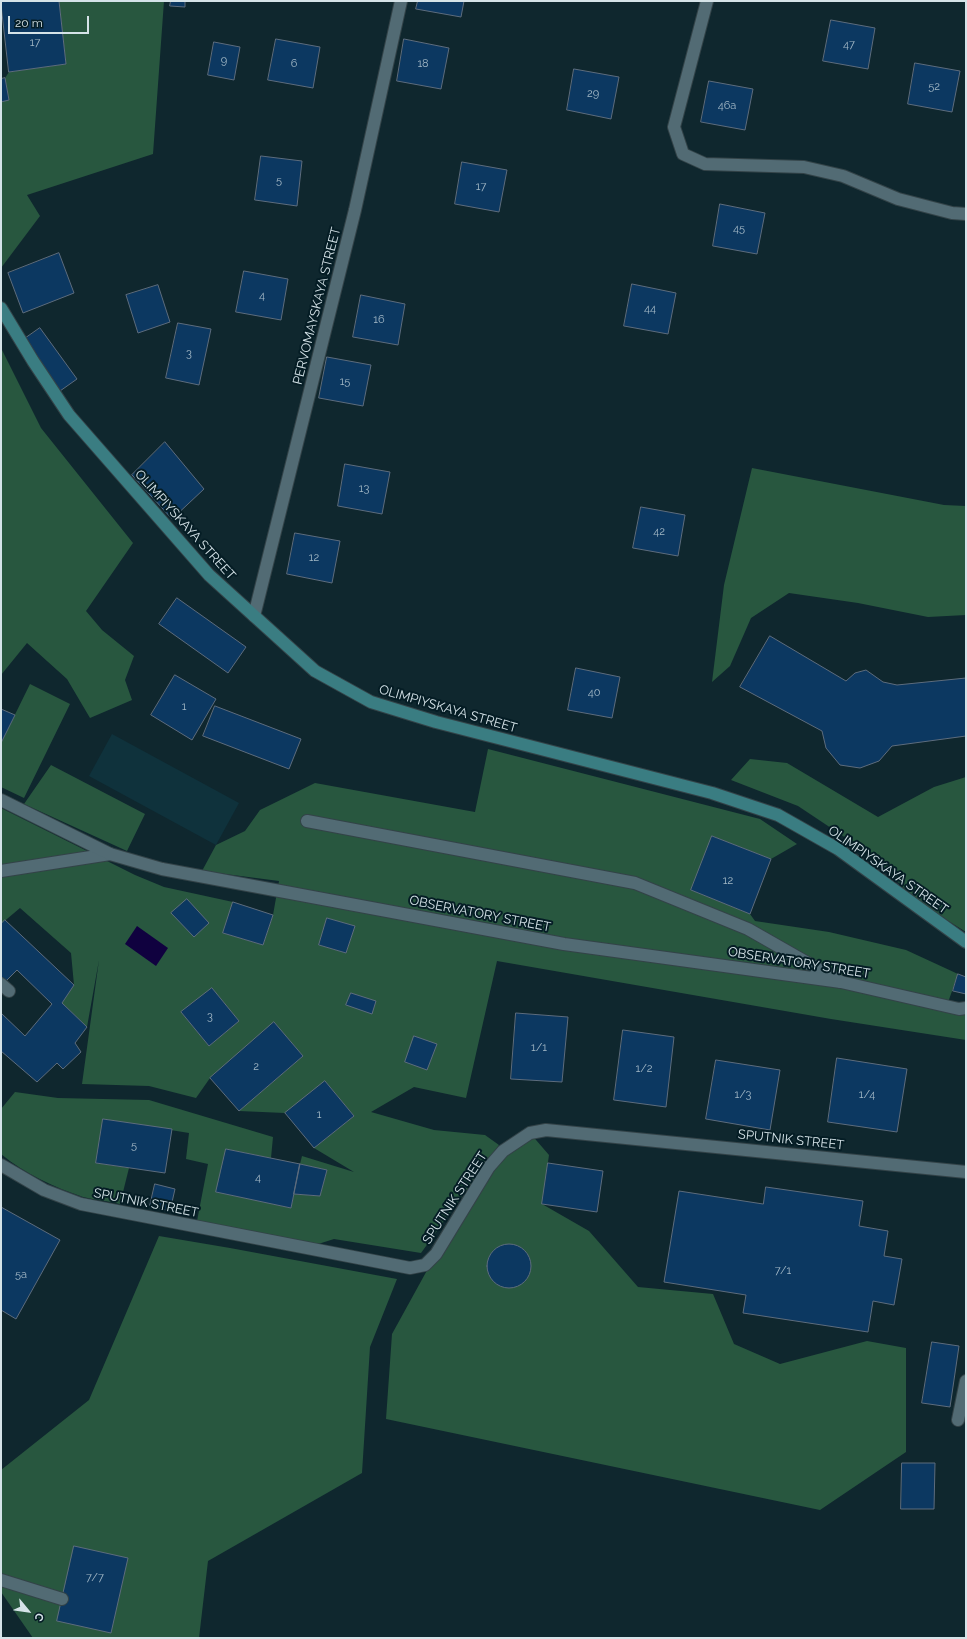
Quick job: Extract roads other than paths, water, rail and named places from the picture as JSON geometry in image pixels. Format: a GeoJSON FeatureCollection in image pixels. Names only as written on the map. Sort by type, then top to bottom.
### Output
{"type":"FeatureCollection","features":[{"type":"Feature","properties":{"kind":"street","name":"PERVOMAYSKAYA STREET"},"geometry":{"type":"LineString","coordinates":[[254,616],[355,210],[401,1]]}},
{"type":"Feature","properties":{"kind":"street"},"geometry":{"type":"LineString","coordinates":[[707,1],[674,127],[683,154],[705,164],[804,167],[843,176],[898,199],[952,213],[966,214]]}},
{"type":"Feature","properties":{"kind":"street","name":"OLIMPIYSKAYA STREET"},"geometry":{"type":"LineString","coordinates":[[1,308],[33,361],[69,415],[209,576],[315,671],[371,702],[436,722],[712,793],[778,815],[838,849],[966,942]]}},
{"type":"Feature","properties":{"kind":"street","name":"OBSERVATORY STREET"},"geometry":{"type":"LineString","coordinates":[[1,800],[110,854],[162,869],[564,944],[841,982],[959,1008],[966,1008]]}},
{"type":"Feature","properties":{"kind":"street"},"geometry":{"type":"LineString","coordinates":[[307,821],[635,883],[748,928],[841,982]]}},
{"type":"Feature","properties":{"kind":"street"},"geometry":{"type":"LineString","coordinates":[[1,871],[110,854]]}},
{"type":"Feature","properties":{"kind":"street","name":"SPUTNIK STREET"},"geometry":{"type":"LineString","coordinates":[[1,1165],[44,1190],[81,1204],[410,1268],[425,1265],[436,1254],[489,1167],[502,1151],[530,1133],[546,1130],[966,1172]]}},
{"type":"Feature","properties":{"kind":"street"},"geometry":{"type":"LineString","coordinates":[[958,1420],[966,1381]]}},
{"type":"Feature","properties":{"kind":"street"},"geometry":{"type":"LineString","coordinates":[[1,1580],[62,1599]]}}]}
